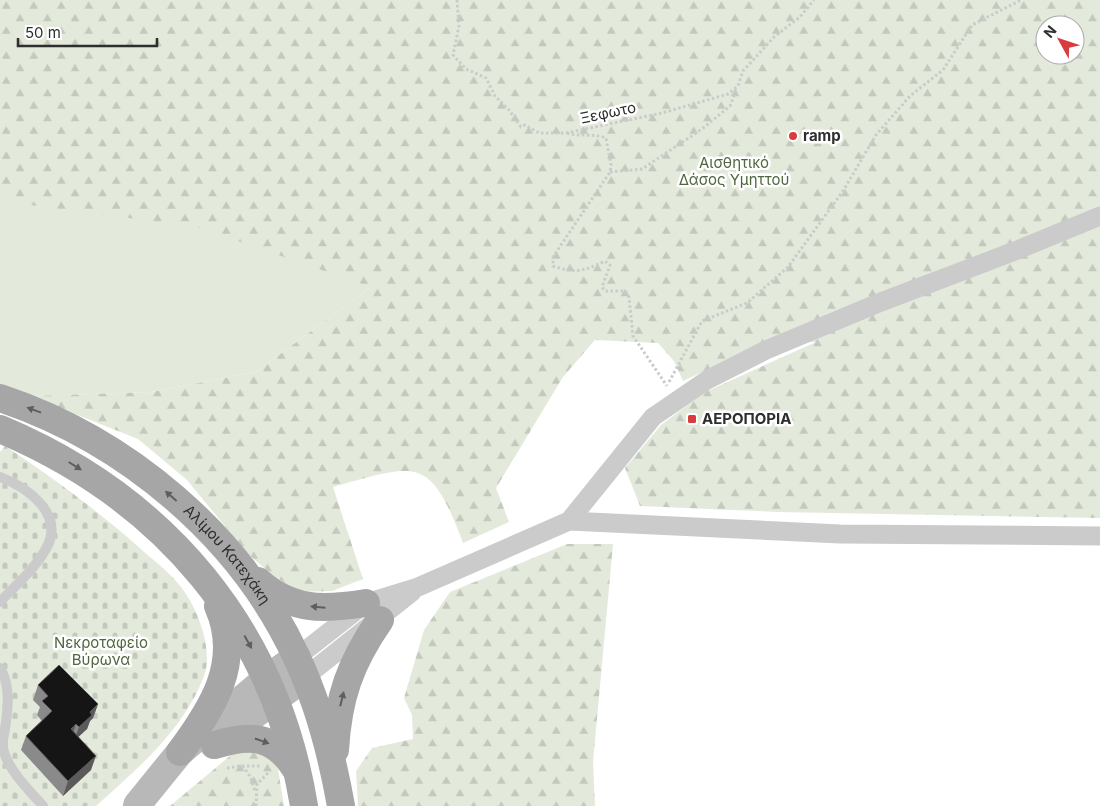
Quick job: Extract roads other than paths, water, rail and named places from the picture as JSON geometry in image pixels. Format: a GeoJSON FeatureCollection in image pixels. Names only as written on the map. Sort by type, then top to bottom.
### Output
{"type":"FeatureCollection","features":[{"type":"Feature","properties":{"kind":"main road","name":"Αλίμου Κατεχάκη"},"geometry":{"type":"LineString","coordinates":[[0,398],[40,412],[116,453],[148,475],[207,529],[232,558],[265,600],[301,667],[334,764],[341,806]]}},
{"type":"Feature","properties":{"kind":"main road","name":"Αλίμου Κατεχάκη"},"geometry":{"type":"LineString","coordinates":[[0,429],[65,459],[128,501],[184,553],[206,580],[250,645],[270,689],[299,774],[304,806]]}},
{"type":"Feature","properties":{"kind":"main road"},"geometry":{"type":"LineString","coordinates":[[232,558],[271,591],[284,599],[304,606],[373,611],[341,699],[334,764]]}},
{"type":"Feature","properties":{"kind":"main road"},"geometry":{"type":"LineString","coordinates":[[180,752],[208,714],[218,692],[224,670],[226,642],[221,613],[206,580]]}},
{"type":"Feature","properties":{"kind":"main road"},"geometry":{"type":"LineString","coordinates":[[221,756],[238,738],[258,738],[276,746],[288,756],[299,774]]}},
{"type":"Feature","properties":{"kind":"street"},"geometry":{"type":"LineString","coordinates":[[570,521],[654,417],[707,380],[766,350],[881,302],[1015,251],[1100,216]]}},
{"type":"Feature","properties":{"kind":"street"},"geometry":{"type":"LineString","coordinates":[[137,806],[180,752],[301,667],[373,611],[418,587],[570,521],[840,534],[1100,536]]}},
{"type":"Feature","properties":{"kind":"street"},"geometry":{"type":"LineString","coordinates":[[137,806],[221,756],[270,689]]}},
{"type":"Feature","properties":{"kind":"lane"},"geometry":{"type":"LineString","coordinates":[[0,477],[22,487],[37,498],[46,510],[51,530],[48,544],[38,562],[0,602]]}},
{"type":"Feature","properties":{"kind":"lane"},"geometry":{"type":"LineString","coordinates":[[0,668],[4,674],[7,688],[8,706],[2,745],[5,755],[16,773],[43,806]]}},
{"type":"Feature","properties":{"kind":"place","name":"ramp"},"geometry":{"type":"Point","coordinates":[793,136]}},
{"type":"Feature","properties":{"kind":"place","name":"ΑΕΡΟΠΟΡΙΑ"},"geometry":{"type":"Point","coordinates":[692,419]}},
{"type":"Feature","properties":{"kind":"park label","name":"Αισθητικό Δάσος Υμηττού"},"geometry":{"type":"Point","coordinates":[734,172]}},
{"type":"Feature","properties":{"kind":"park label","name":"Νεκροταφείο Βύρωνα"},"geometry":{"type":"Point","coordinates":[101,652]}}]}
